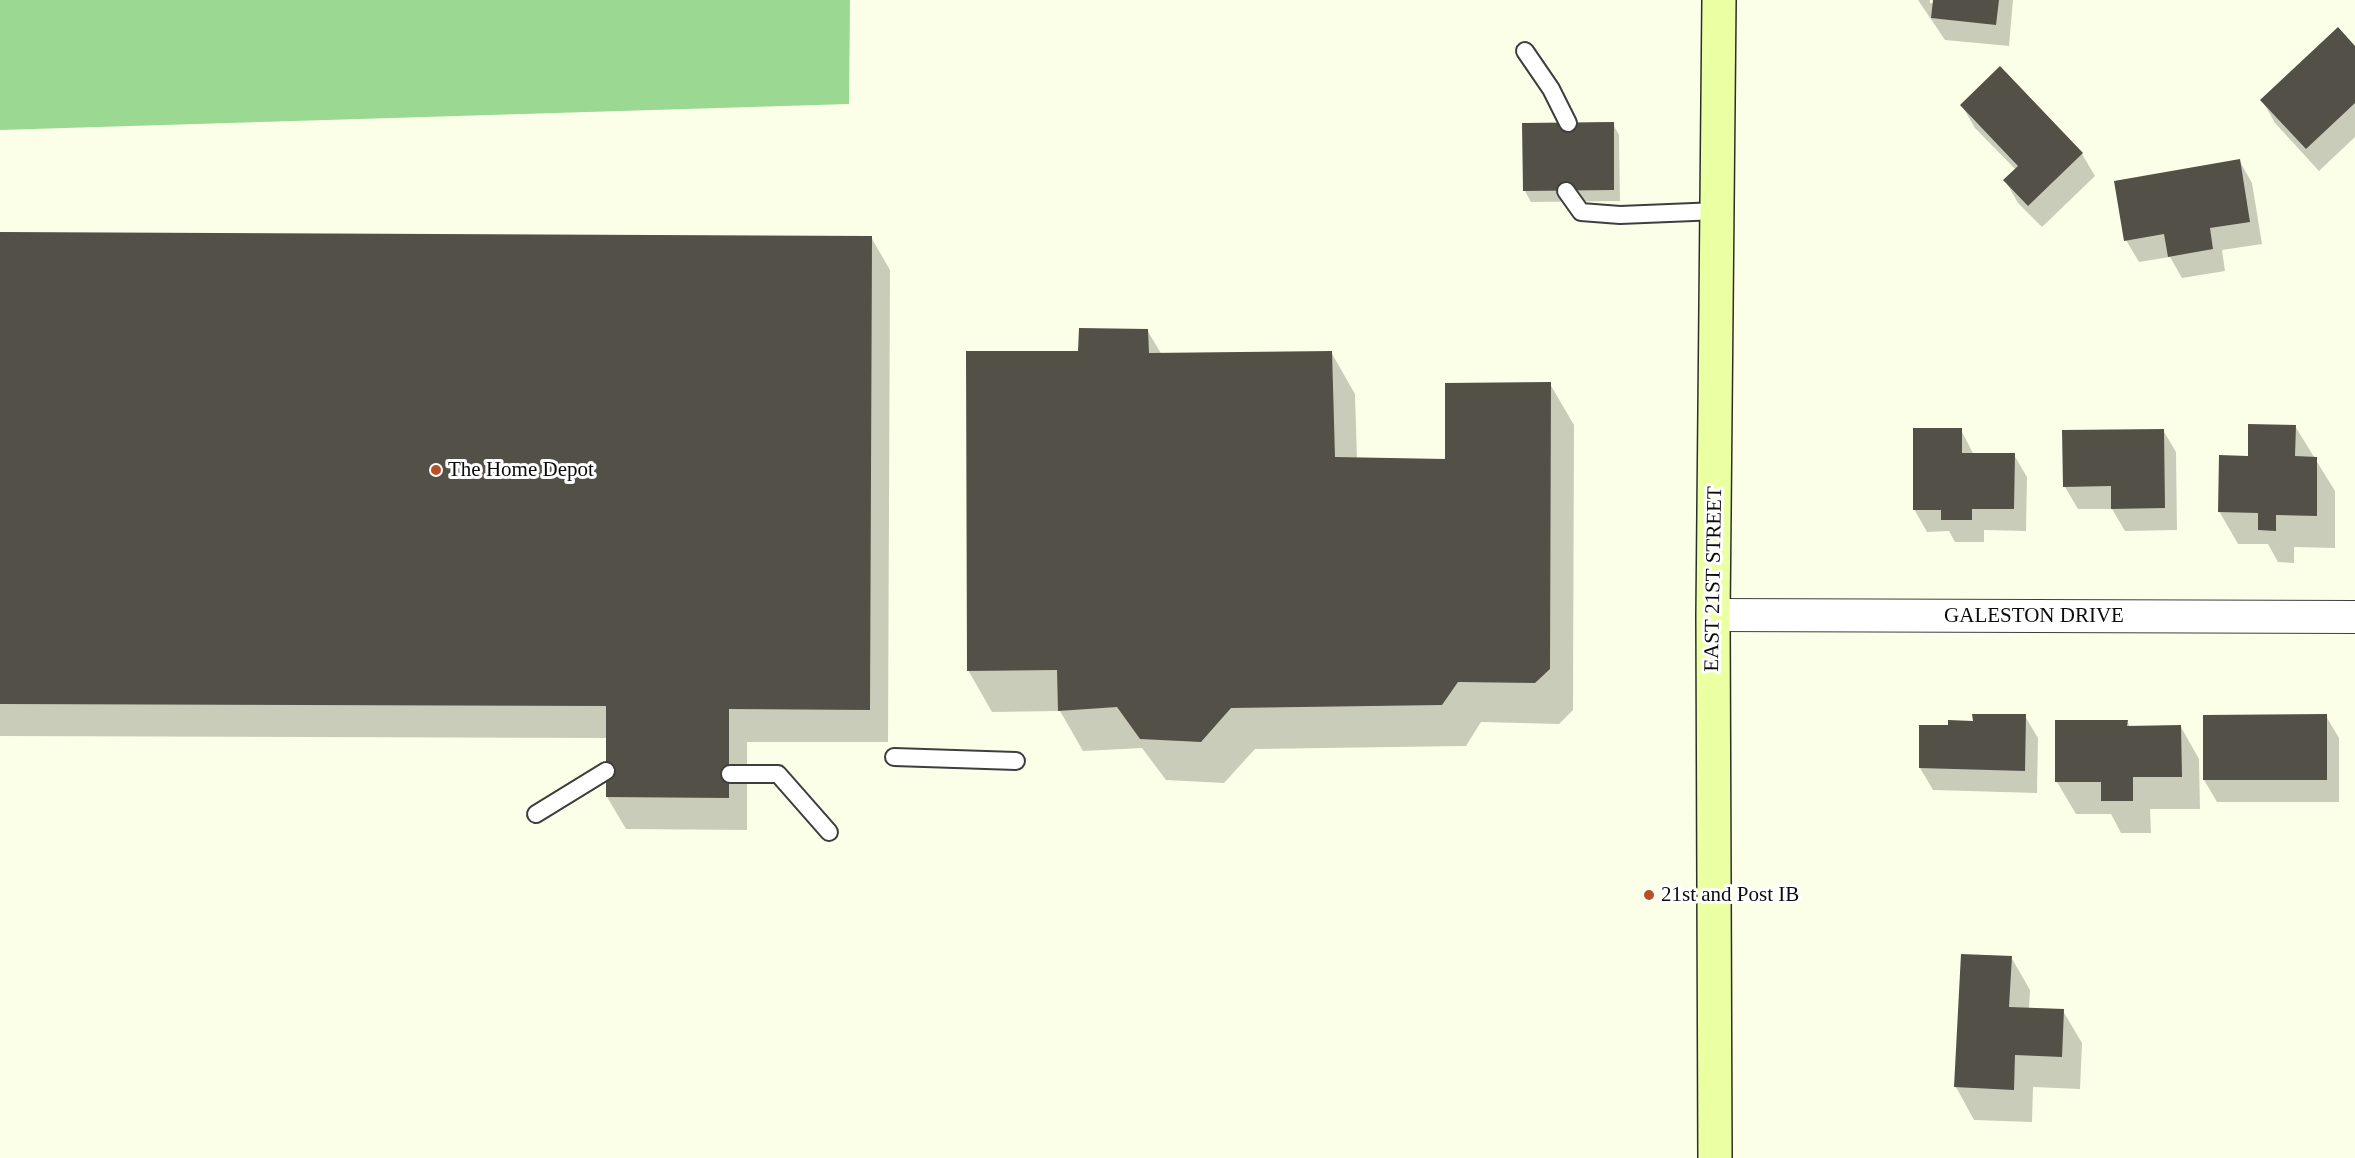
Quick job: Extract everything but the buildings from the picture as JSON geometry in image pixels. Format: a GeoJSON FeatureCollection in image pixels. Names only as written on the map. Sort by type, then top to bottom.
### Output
{"type":"FeatureCollection","features":[{"type":"Feature","properties":{"kind":"main road","name":"EAST 21ST STREET"},"geometry":{"type":"LineString","coordinates":[[1715,1158],[1713,615],[1719,0]]}},
{"type":"Feature","properties":{"kind":"street","name":"GALESTON DRIVE"},"geometry":{"type":"LineString","coordinates":[[1713,615],[2355,617]]}},
{"type":"Feature","properties":{"kind":"lane"},"geometry":{"type":"LineString","coordinates":[[1525,51],[1551,89],[1568,123]]}},
{"type":"Feature","properties":{"kind":"lane"},"geometry":{"type":"LineString","coordinates":[[1566,191],[1581,212],[1620,215],[1718,211]]}},
{"type":"Feature","properties":{"kind":"lane"},"geometry":{"type":"LineString","coordinates":[[894,757],[1016,761]]}},
{"type":"Feature","properties":{"kind":"lane"},"geometry":{"type":"LineString","coordinates":[[536,814],[606,771]]}},
{"type":"Feature","properties":{"kind":"lane"},"geometry":{"type":"LineString","coordinates":[[730,774],[778,774],[829,832]]}},
{"type":"Feature","properties":{"kind":"green space"},"geometry":{"type":"Polygon","coordinates":[[[0,0],[850,0],[849,104],[0,130],[0,0]]]}},
{"type":"Feature","properties":{"kind":"place","name":"The Home Depot"},"geometry":{"type":"Point","coordinates":[436,470]}},
{"type":"Feature","properties":{"kind":"place","name":"21st and Post IB"},"geometry":{"type":"Point","coordinates":[1649,895]}}]}
